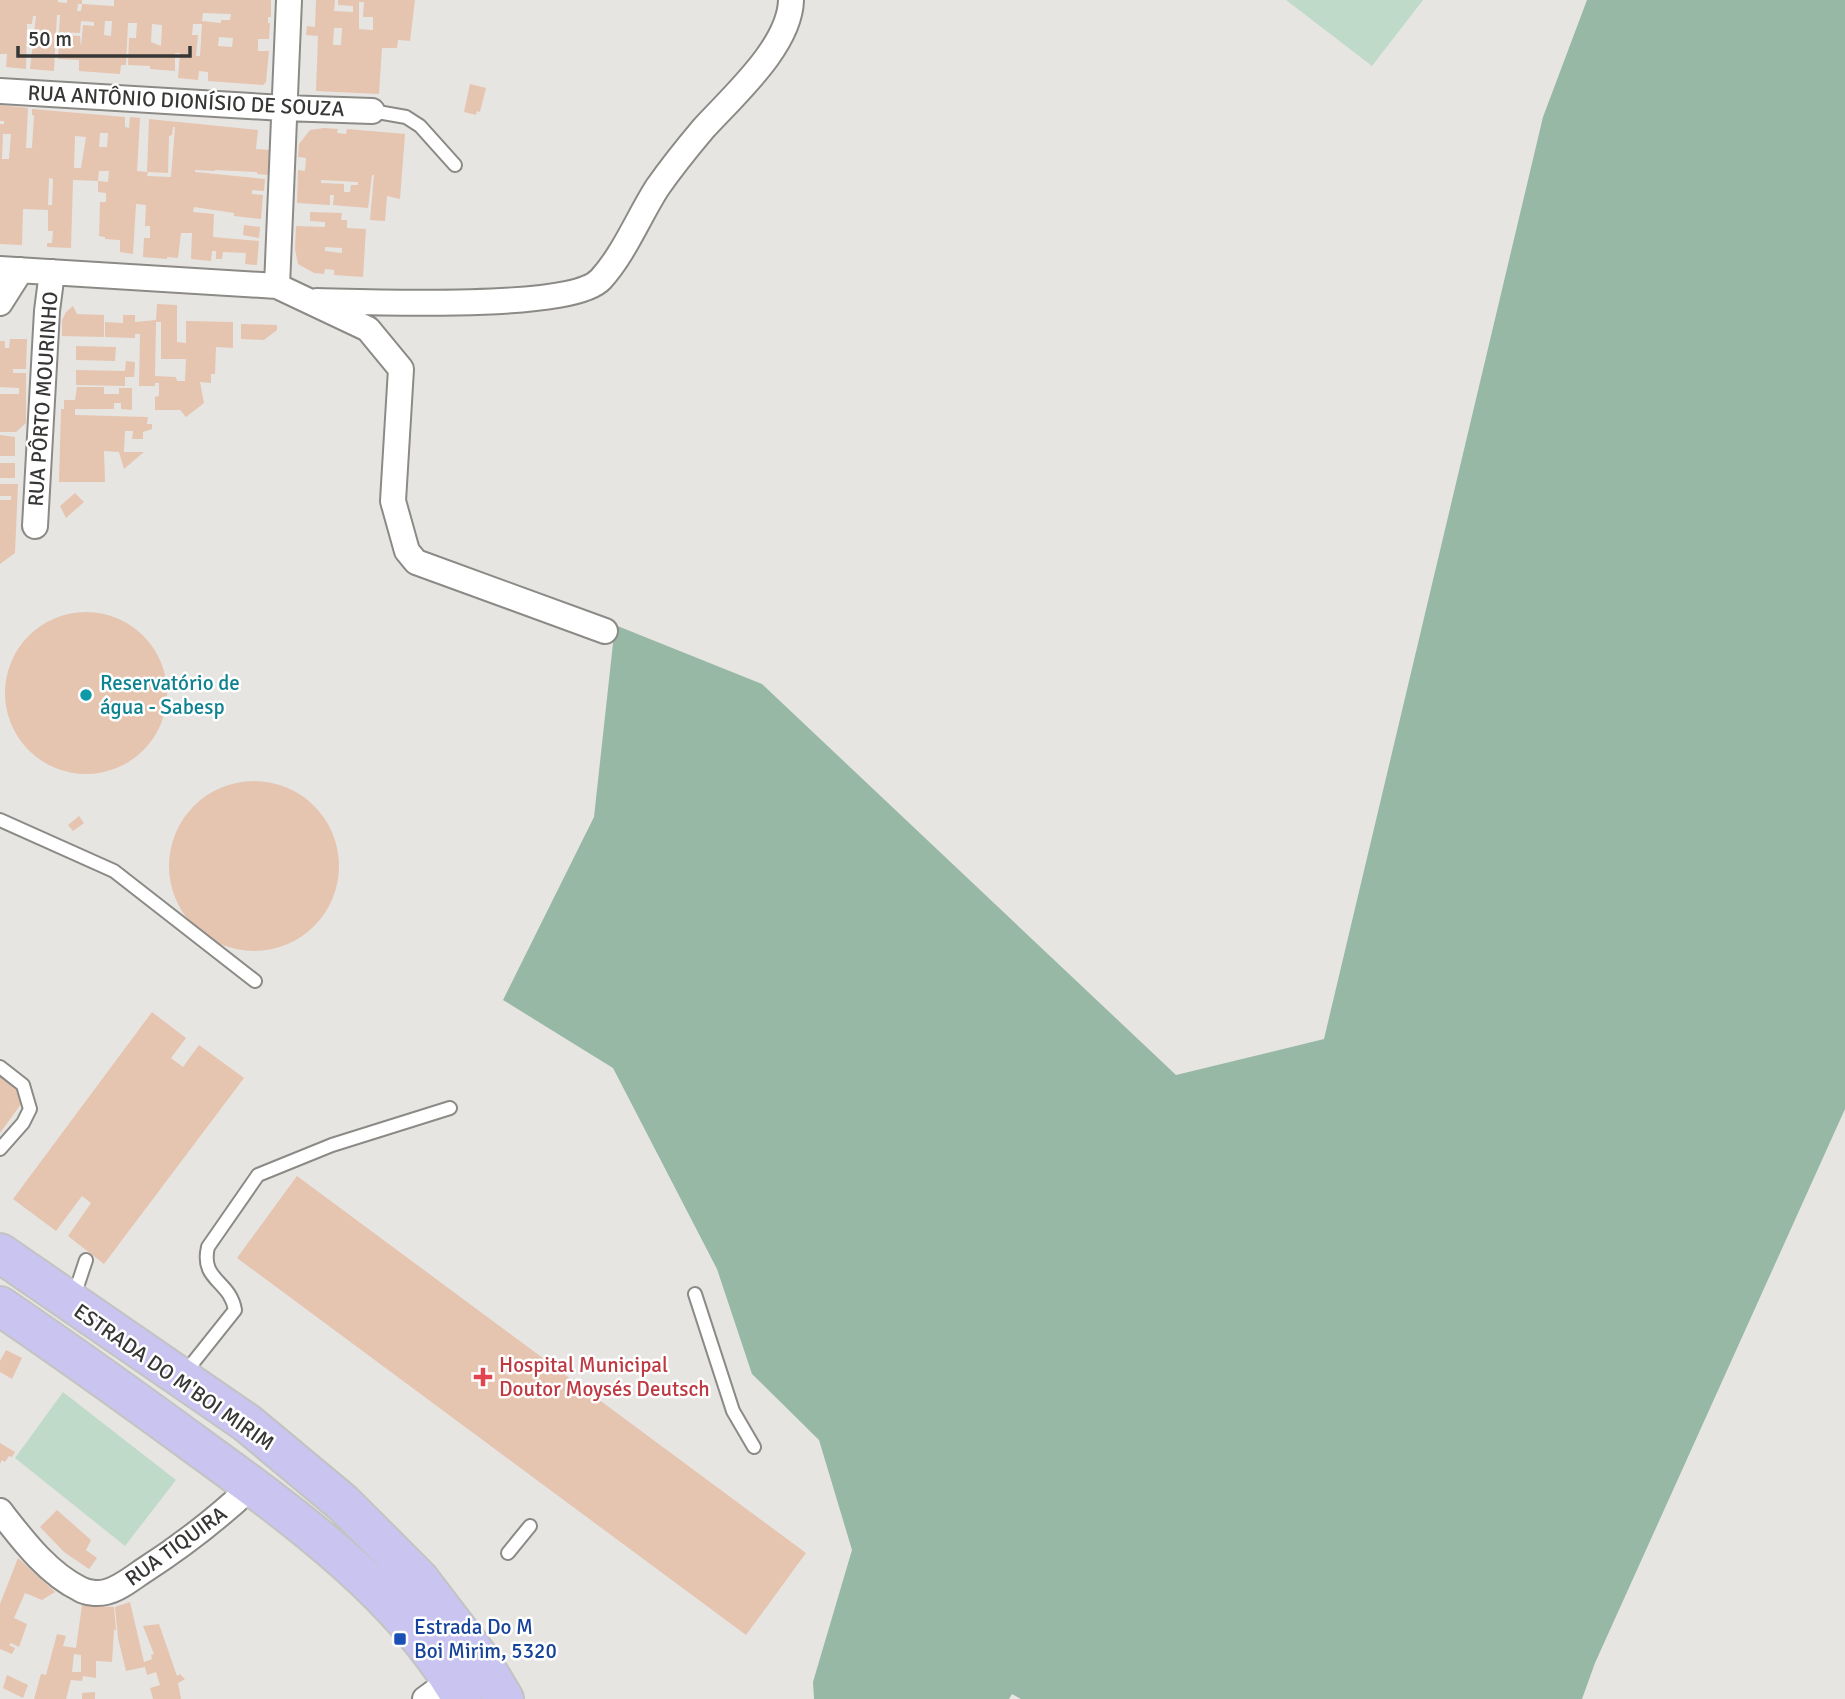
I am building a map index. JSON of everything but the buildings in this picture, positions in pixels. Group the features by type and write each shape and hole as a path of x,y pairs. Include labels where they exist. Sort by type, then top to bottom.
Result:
{"main road":[{"name":"ESTRADA DO M'BOI MIRIM","path":"7,1264 66,1300 247,1423 343,1503 419,1579 480,1659 504,1699"},
{"name":"ESTRADA DO M'BOI MIRIM","path":"0,1306 252,1486 343,1559 422,1640 446,1693"},
{"path":"203,1450 250,1472 265,1466 277,1448"}],"street":[{"path":"277,286 289,0"},
{"path":"310,301 506,302 583,289 599,281 619,255 657,188 694,140 765,60 785,26 791,11 791,0"},
{"name":"RUA ANTÔNIO DIONÍSIO DE SOUZA","path":"0,90 372,111"},
{"path":"0,303 10,269 277,286 368,329 401,369 393,501 407,551 416,562 436,571 605,631"},
{"name":"RUA PÔRTO MOURINHO","path":"35,526 47,311 52,272"},
{"name":"RUA TIQUIRA","path":"0,1511 46,1565 80,1590 105,1592 117,1588 163,1558 220,1516 252,1486"}],"lane":[{"path":"372,111 406,117 420,126 456,164"},
{"path":"0,820 114,871 255,981"},
{"path":"0,1067 23,1085 30,1109 23,1123 0,1149"},
{"path":"182,1377 235,1310 234,1300 207,1269 205,1259 208,1247 258,1175 332,1145 450,1108"},
{"path":"66,1300 78,1284 86,1260"},
{"path":"695,1294 733,1410 754,1447"},
{"path":"508,1553 530,1526"}],"green space":[{"path":"1286,0 1423,0 1372,66"},
{"path":"1587,0 1845,0 1845,1109 1595,1663 1582,1699 1021,1699 1012,1694 1009,1699 814,1699 813,1682 852,1550 819,1440 752,1374 717,1269 613,1068 503,1000 594,817 615,625 762,684 1176,1075 1324,1039 1543,117"},
{"path":"63,1392 176,1480 125,1546 15,1458"}],"place":[{"name":"Reservatório de água - Sabesp","path":"86,695"},
{"name":"Hospital Municipal Doutor Moysés Deutsch","path":"483,1377"},
{"name":"Estrada Do M Boi Mirim, 5320","path":"400,1639"}]}
